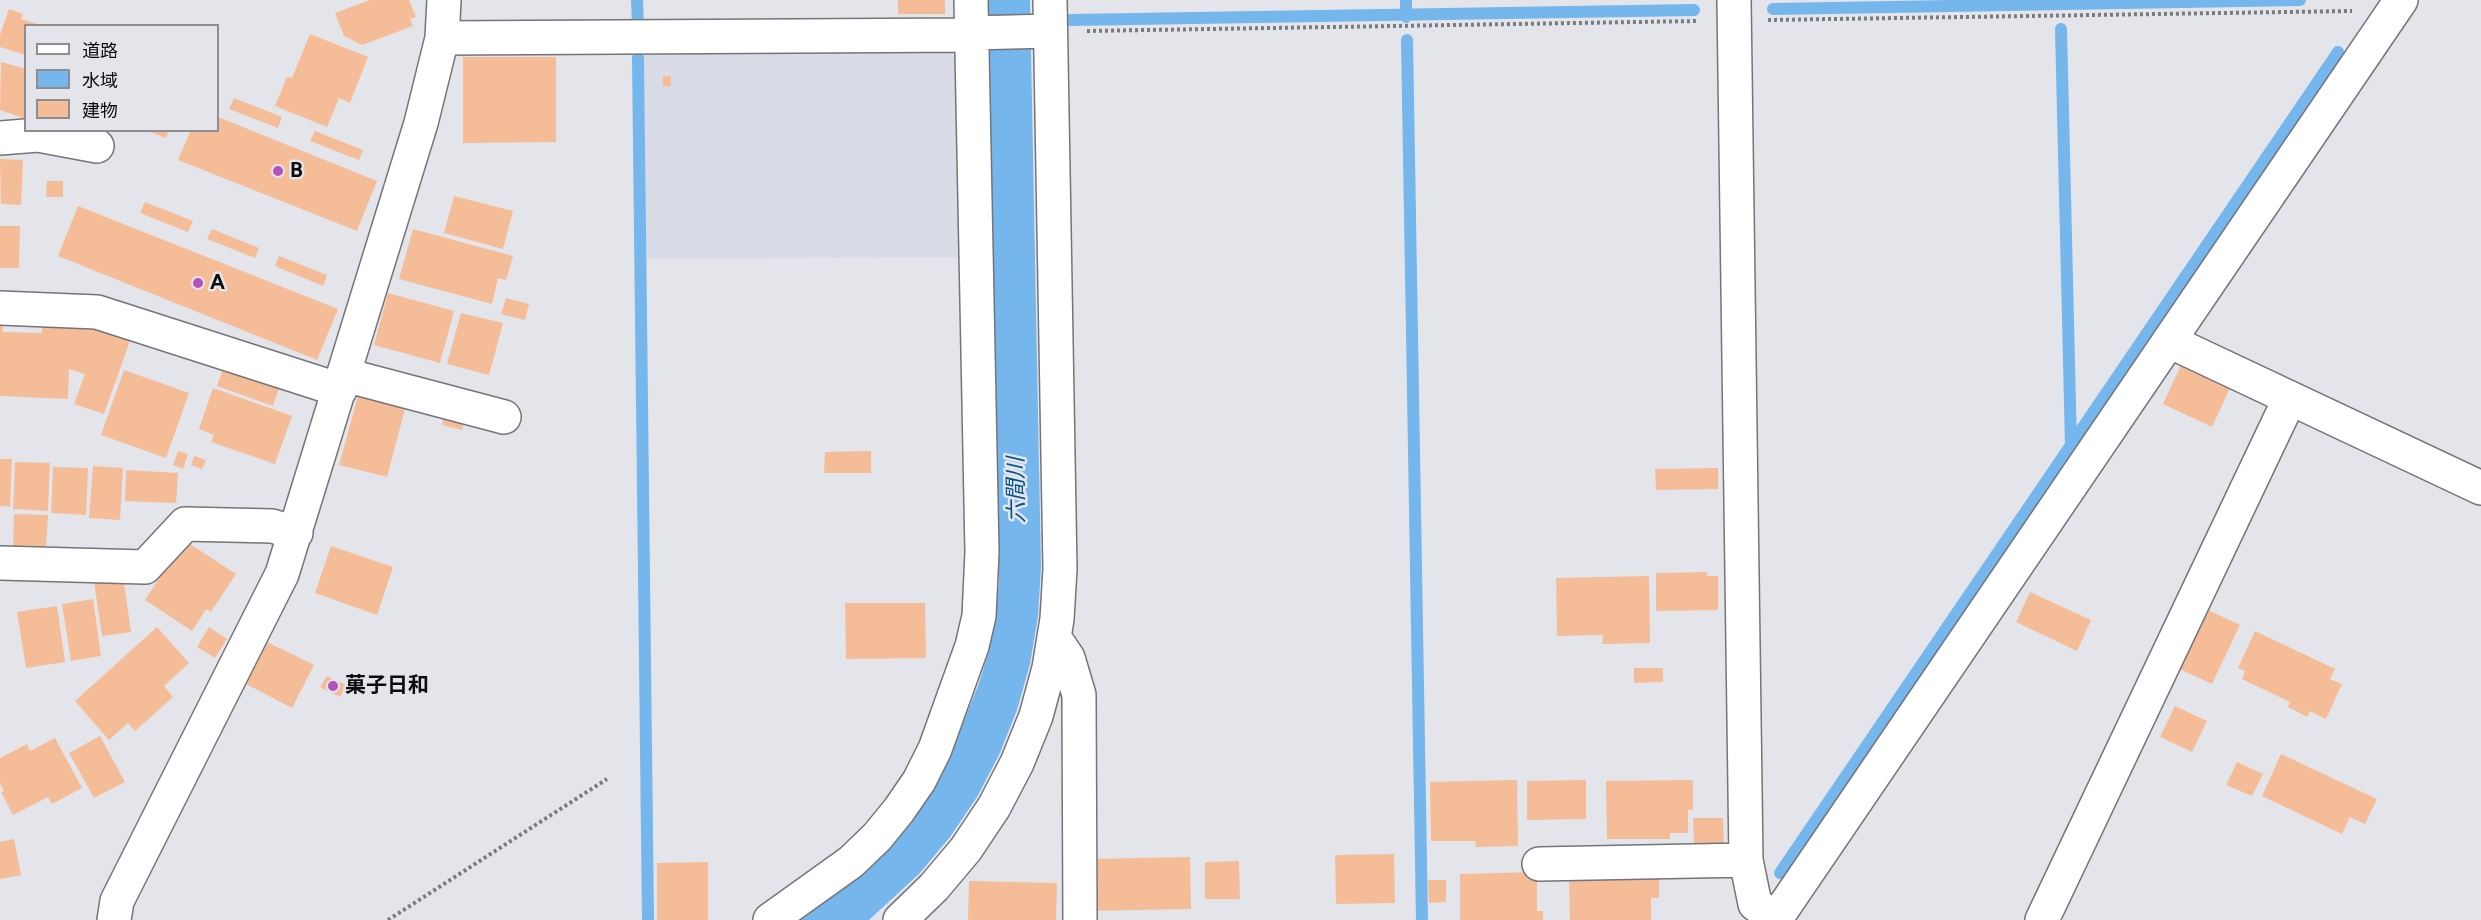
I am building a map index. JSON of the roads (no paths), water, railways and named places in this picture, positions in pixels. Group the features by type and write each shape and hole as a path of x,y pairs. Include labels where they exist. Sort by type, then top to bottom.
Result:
{"street":[{"path":"429,0 442,38"},
{"path":"114,920 117,901 272,596 296,533 421,123 442,38 444,0"},
{"path":"770,920 851,862 877,837 919,781 935,749 972,646 979,616 981,552 976,34 971,0"},
{"path":"1734,10 1746,860 1755,904 1776,919 2401,0"},
{"path":"442,38 976,34 1045,21 1060,569 1054,637 1049,668 1036,716 1017,763 998,798 966,849 934,887 900,920"},
{"path":"0,138 38,135 97,146"},
{"path":"0,308 97,312 342,382 504,417"},
{"path":"2169,341 2481,488"},
{"path":"2042,920 2290,398"},
{"path":"0,563 145,567 185,524 272,526 296,533"},
{"path":"1054,637 1068,658 1079,695 1080,920"},
{"path":"1539,864 1746,860"}],"water":[{"name":"六間川","path":"988,0 1030,0 1041,568 1038,616 1030,664 1017,710 999,755 977,797 950,837 919,874 869,920 799,920 862,874 913,820 934,789 950,756 989,651 999,584"}],"waterway":[{"path":"637,0 638,26"},
{"path":"1406,0 1406,17"},
{"path":"1773,9 2300,0"},
{"path":"1070,20 1694,10"},
{"path":"2061,29 2071,445"},
{"path":"1407,40 1422,920"},
{"path":"1780,873 2338,52"},
{"path":"638,58 648,920"}],"place":[{"name":"B","path":"278,171"},
{"name":"A","path":"198,283"},
{"name":"菓子日和","path":"333,686"}]}
